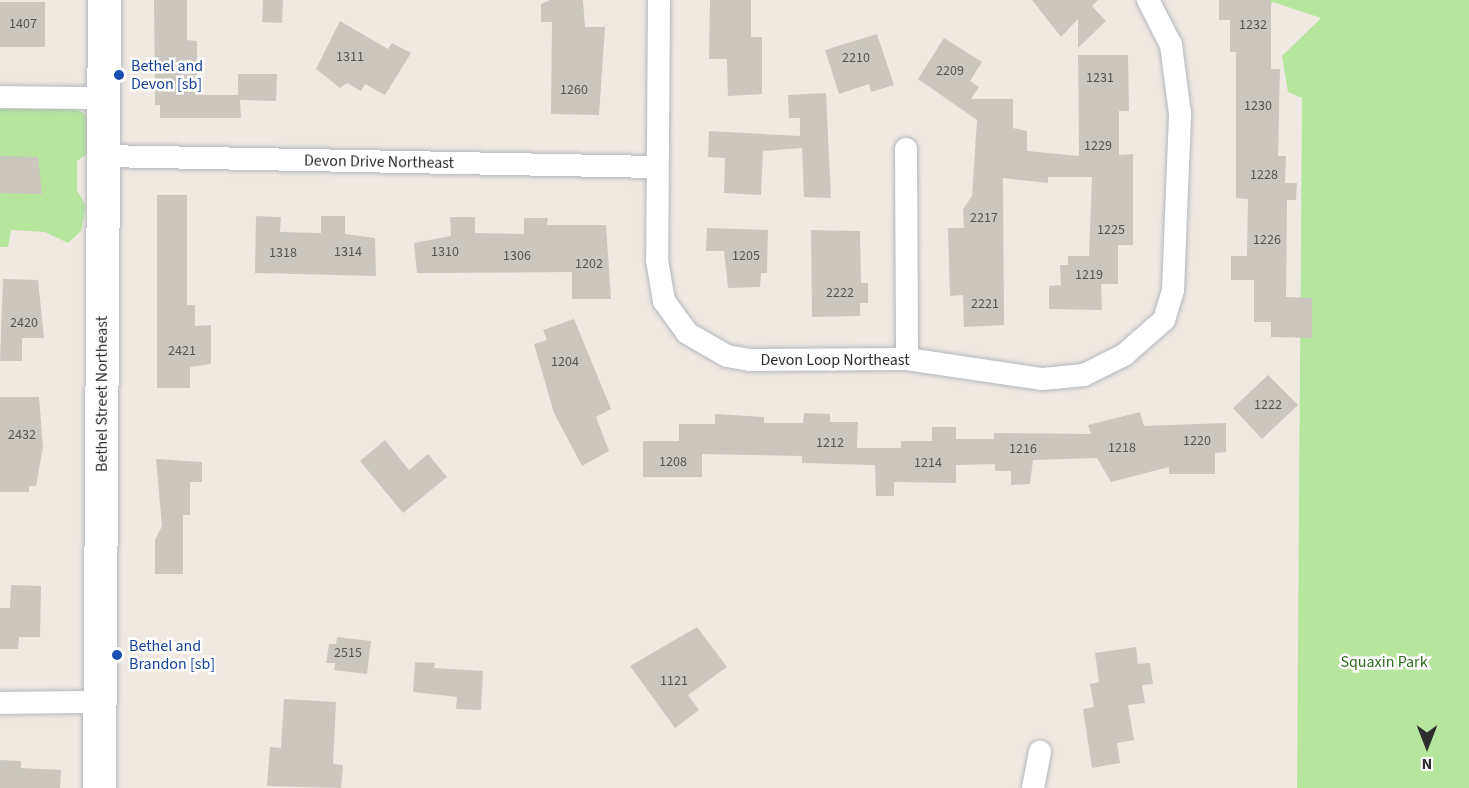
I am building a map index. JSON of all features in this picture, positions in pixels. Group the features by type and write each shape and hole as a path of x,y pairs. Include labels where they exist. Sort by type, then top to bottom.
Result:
{"street":[{"name":"Bethel Street Northeast","path":"99,788 102,702 104,0"},
{"name":"Devon Loop Northeast","path":"659,0 656,167 659,283 674,319 704,346 750,360 907,359 1043,379 1084,375 1124,355 1164,320 1177,267 1180,114 1171,45 1148,0"},
{"path":"0,97 104,98"},
{"path":"906,148 907,359"},
{"name":"Devon Drive Northeast","path":"103,156 656,167"},
{"path":"0,703 102,702"},
{"path":"1033,788 1040,752"}],"green space":[{"name":"Squaxin Park","path":"1237,0 1469,0 1469,788 1297,788 1302,98 1288,92 1282,56 1321,18 1273,2 1268,10"},
{"path":"62,103 86,114 93,135 94,149 77,161 77,190 86,206 81,231 68,243 45,232 11,230 8,247 0,247 0,104"}],"building":[{"path":"154,0 187,0 187,40 197,41 197,81 203,81 203,95 238,95 238,74 277,74 276,101 240,100 241,118 160,118 160,105 155,105"},
{"path":"263,0 283,0 282,23 262,22"},
{"path":"550,0 583,0 585,27 605,27 599,115 551,114 552,22 541,22 541,4"},
{"path":"710,0 751,0 751,37 762,37 762,94 728,96 727,59 709,59"},
{"path":"1032,0 1098,0 1092,6 1106,21 1078,48 1078,19 1061,37"},
{"path":"1219,0 1271,0 1271,69 1280,69 1278,156 1286,156 1285,183 1297,183 1296,200 1287,200 1286,297 1312,298 1312,338 1271,337 1271,322 1254,322 1254,280 1231,280 1231,256 1247,256 1248,199 1236,198 1236,52 1230,52 1230,20 1219,20"},
{"path":"0,2 45,2 45,47 0,47"},
{"path":"340,21 388,49 392,43 411,53 385,95 365,84 361,91 347,83 340,88 316,69"},
{"path":"877,34 894,85 871,92 869,84 839,94 825,50"},
{"path":"944,38 982,62 970,81 979,87 971,99 1013,99 1013,128 1027,131 1027,151 1079,156 1078,55 1128,55 1129,111 1119,111 1119,155 1133,154 1133,245 1118,245 1118,284 1101,284 1102,310 1049,309 1049,286 1061,285 1060,265 1068,265 1068,256 1089,256 1092,177 1048,177 1048,183 1003,178 1004,325 964,327 963,295 950,296 948,228 964,228 963,209 972,196 977,120 918,79"},
{"path":"826,93 831,198 804,197 802,148 763,151 761,195 724,193 725,158 708,157 709,131 800,136 800,118 789,118 788,95"},
{"path":"0,156 38,157 42,194 0,193"},
{"path":"157,195 187,195 187,305 195,305 195,326 211,325 211,364 190,367 190,388 157,388"},
{"path":"256,216 281,217 280,232 321,233 321,216 345,216 345,234 375,238 376,276 255,273"},
{"path":"450,217 475,217 475,233 524,234 524,218 548,218 547,225 606,225 611,299 572,299 572,272 417,273 414,243 451,236"},
{"path":"707,228 768,230 767,273 761,273 760,287 728,288 724,251 706,251"},
{"path":"811,230 860,231 861,283 868,283 868,303 860,303 860,316 812,317"},
{"path":"3,279 38,280 44,338 22,338 22,361 0,361"},
{"path":"574,319 611,409 596,417 609,451 582,466 554,413 534,344 547,340 543,330"},
{"path":"1268,375 1298,405 1262,439 1233,408"},
{"path":"0,397 39,397 43,447 36,486 29,486 29,492 0,492"},
{"path":"1140,412 1144,426 1226,423 1226,452 1215,453 1215,474 1169,474 1169,467 1111,482 1097,458 1033,460 1030,484 1011,485 1011,471 995,471 995,464 956,465 956,483 894,482 894,496 876,496 875,465 802,463 802,456 702,454 702,477 643,477 643,441 679,441 679,424 715,424 715,414 764,417 764,423 803,423 804,413 830,414 830,422 858,422 857,448 901,448 901,441 932,441 932,427 956,427 956,439 994,439 994,433 1091,434 1088,425"},
{"path":"385,440 409,470 428,454 447,477 403,513 360,461"},
{"path":"156,459 202,462 202,482 190,482 190,515 183,515 183,574 155,574 155,540 162,526"},
{"path":"11,585 41,586 40,637 19,637 18,649 0,649 0,608 10,608"},
{"path":"697,627 727,667 688,695 699,710 675,728 630,666"},
{"path":"337,637 371,641 367,674 334,670 335,663 326,663 329,644 336,644"},
{"path":"1136,647 1138,664 1150,663 1153,684 1142,685 1145,703 1128,705 1134,740 1117,743 1120,763 1092,768 1083,709 1094,707 1090,684 1099,682 1095,653"},
{"path":"415,662 435,663 434,668 483,671 481,710 456,709 457,697 413,692"},
{"path":"284,699 336,702 333,764 343,765 341,788 267,786 270,747 281,748"},
{"path":"0,760 21,761 21,768 61,770 60,788 0,788"}],"place":[{"name":"Bethel and Devon [sb]","path":"119,75"},
{"name":"Bethel and Brandon [sb]","path":"117,655"}]}
